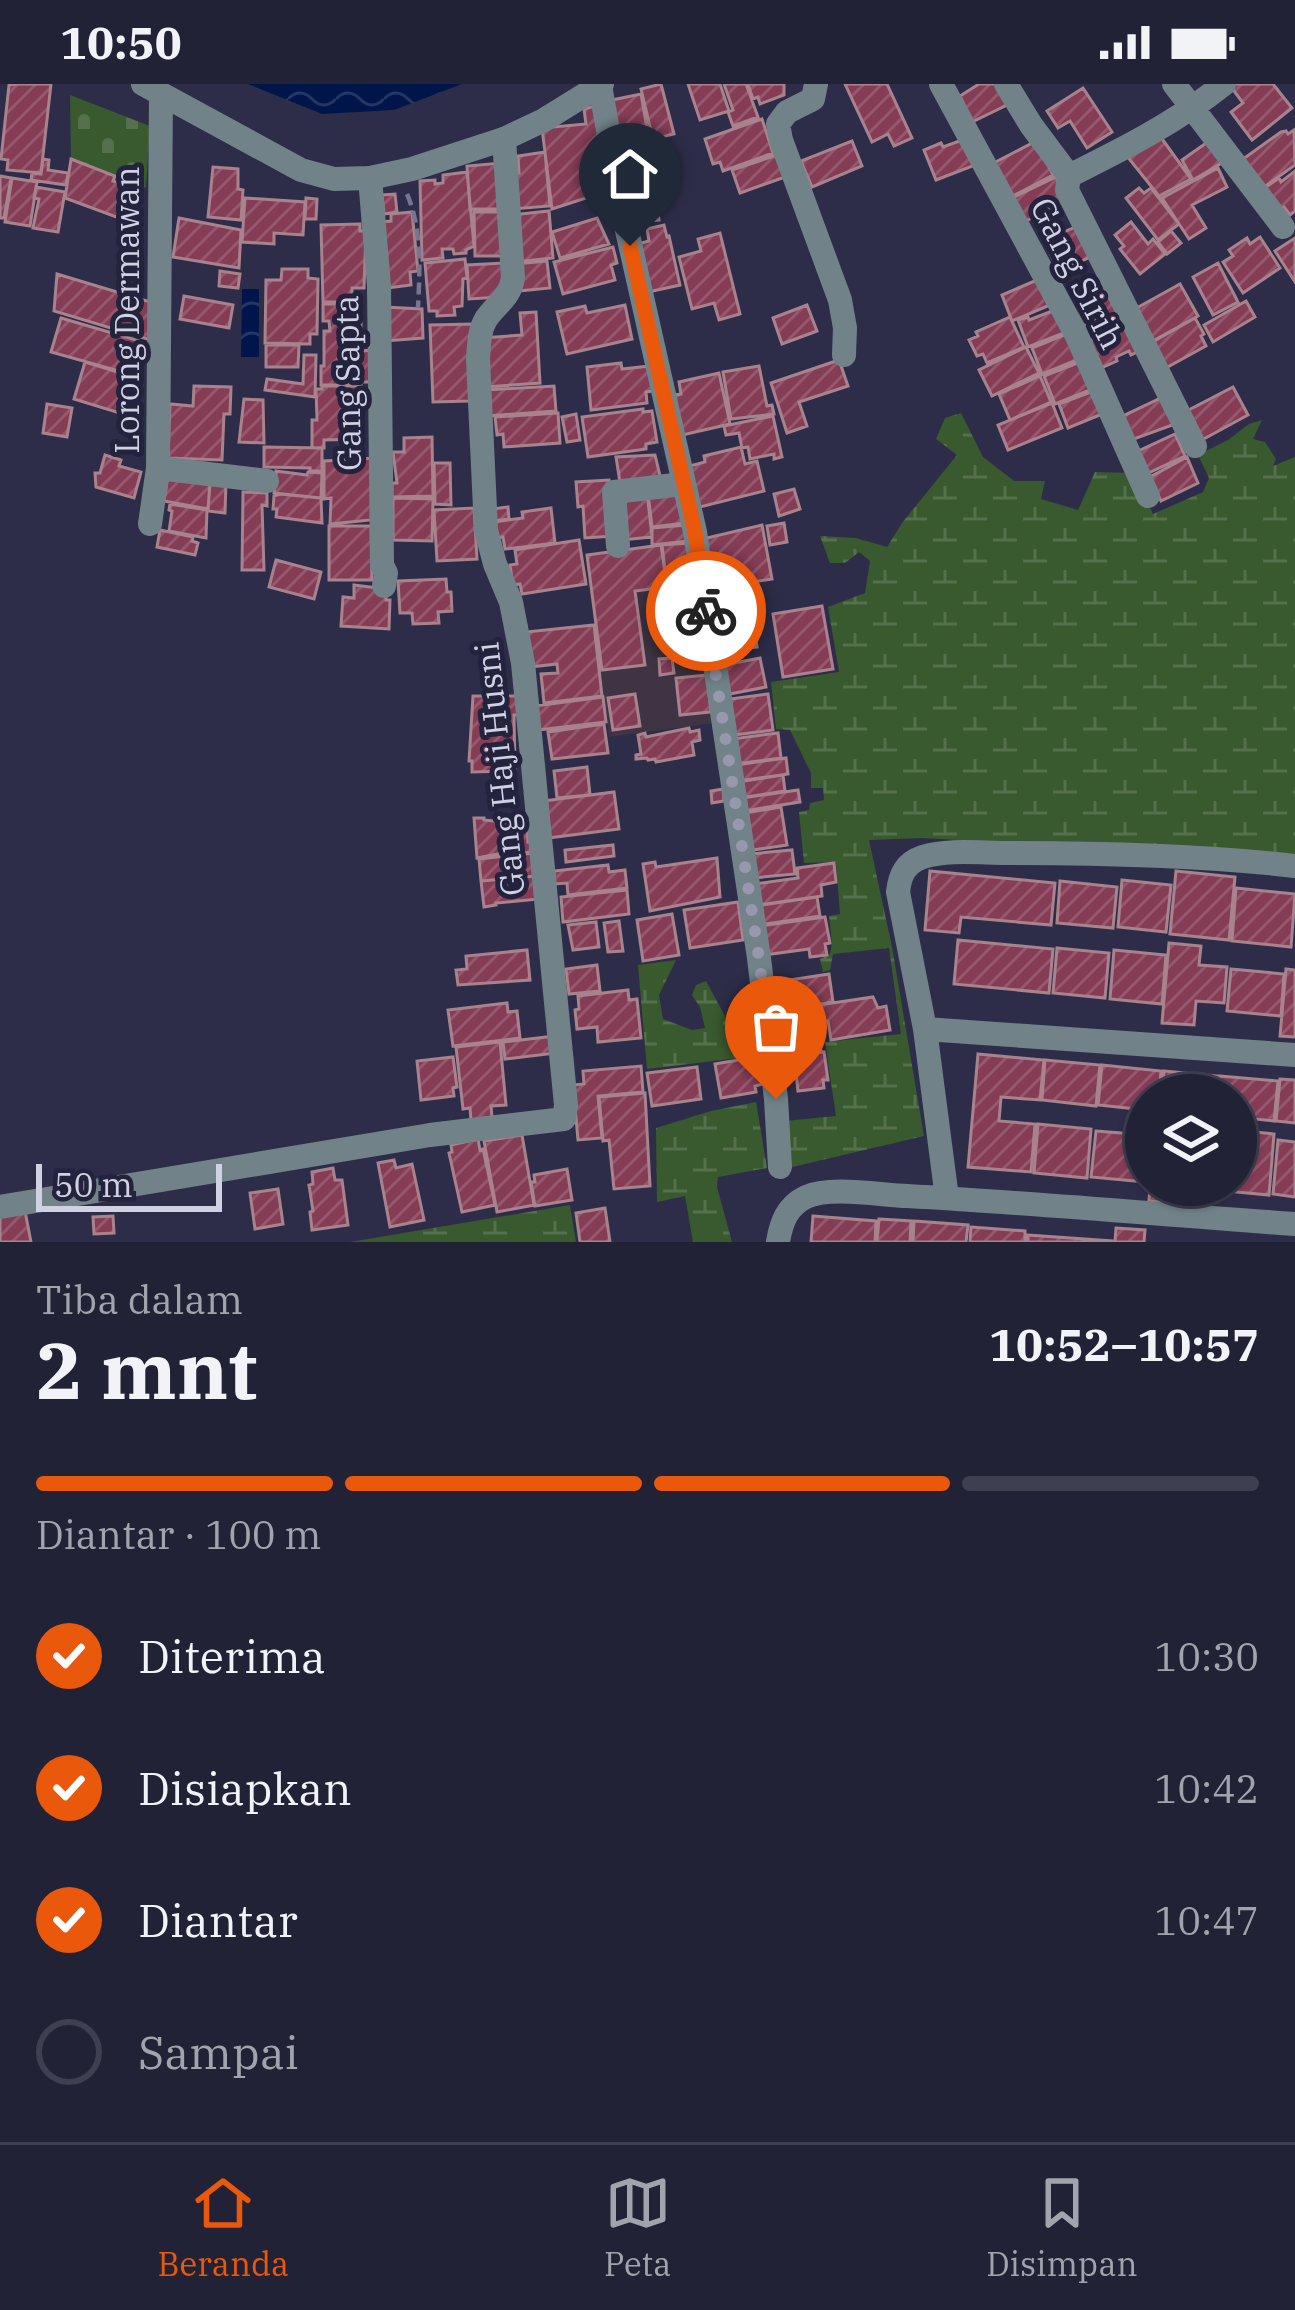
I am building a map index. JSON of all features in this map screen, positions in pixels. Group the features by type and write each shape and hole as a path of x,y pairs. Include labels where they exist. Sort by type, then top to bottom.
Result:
{"street":[{"path":"816,84 813,99 788,112 778,124 840,300 844,355"},
{"path":"944,91 973,84"},
{"path":"1006,84 1069,176 1067,190 1195,446"},
{"path":"1174,84 1283,227"},
{"path":"1069,176 1193,109 1224,84"},
{"path":"152,90 302,170 334,179 399,172 504,140 601,85 621,204 695,532 759,958 780,1167"},
{"name":"Lorong Dermawan","path":"150,524 158,468 152,90"},
{"name":"Gang Sirih","path":"944,91 1076,334 1148,496"},
{"name":"Gang Haji Husni","path":"0,1207 430,1136 564,1119 523,663 511,602 486,530 478,359 487,319 512,289 504,140"},
{"name":"Gang Sapta","path":"370,178 379,286 384,586"},
{"path":"158,468 267,481"},
{"path":"618,546 614,493 682,484"},
{"path":"947,1198 925,1029 898,892 899,878 907,866 922,857 945,854 1068,853 1295,866"},
{"path":"925,1029 1295,1054"},
{"path":"778,1242 781,1225 793,1206 810,1195 836,1193 1295,1224"}],"path":[{"path":"399,172 416,214 418,307"}],"shaded area":[{"path":"691,542 714,723 609,737 585,555"}],"green space":[{"path":"70,95 150,126 146,188 71,158"},
{"path":"961,413 983,457 1014,481 1045,481 1041,499 1078,510 1095,472 1133,473 1153,514 1203,492 1209,478 1198,455 1262,420 1253,439 1265,442 1276,459 1273,466 1295,457 1295,860 923,838 869,840 924,1136 788,1168 785,1121 836,1116 825,1042 901,1034 889,948 833,954 830,970 823,972 820,959 830,954 832,944 829,916 840,914 836,862 804,863 799,812 824,800 823,788 811,788 811,773 790,730 776,729 771,682 839,672 828,607 865,593 870,561 859,552 845,563 830,563 820,536 856,538 887,547 957,455 936,439 945,418"},
{"path":"676,960 659,995 663,1019 692,1030 705,1028 692,995 696,985 706,981 726,1018 739,1018 749,1032 760,1032 763,1055 647,1069 638,965"},
{"path":"756,1102 767,1168 718,1177 732,1242 693,1242 685,1196 657,1202 656,1128"},
{"path":"570,1205 576,1242 350,1242"}],"water":[{"path":"248,84 462,84 394,110 322,114"},
{"path":"242,289 259,289 259,357 241,357"}],"building":[{"path":"51,84 41,173 7,170 8,160 1,159 9,85"},
{"path":"661,84 674,134 653,139 641,89"},
{"path":"688,84 720,84 729,111 700,120"},
{"path":"724,84 746,84 758,117 733,126"},
{"path":"748,84 784,84 784,95 760,104"},
{"path":"845,84 887,84 912,138 894,146 888,134 872,142"},
{"path":"979,84 1000,84 1009,104 972,122 960,96"},
{"path":"1273,84 1292,108 1252,140 1231,112 1243,103 1231,87"},
{"path":"1083,88 1112,132 1087,148 1070,121 1058,128 1047,111"},
{"path":"641,94 652,157 620,163 612,100"},
{"path":"598,105 611,190 552,209 542,128 586,124 584,109"},
{"path":"762,119 773,153 723,171 720,162 713,164 705,139"},
{"path":"1294,130 1295,165 1263,188 1243,159 1281,132"},
{"path":"1160,136 1191,179 1159,196 1126,155"},
{"path":"968,138 978,164 936,180 924,150"},
{"path":"852,141 862,166 812,187 801,161"},
{"path":"1036,141 1053,175 1009,198 992,164"},
{"path":"1209,141 1225,161 1193,180 1182,160"},
{"path":"545,152 550,206 513,209 511,173 519,173 518,156"},
{"path":"777,155 785,177 740,193 732,170"},
{"path":"652,158 658,194 624,199 619,164"},
{"path":"43,159 49,160 48,170 68,173 66,185 31,180 32,173 41,174"},
{"path":"71,159 139,189 135,224 65,198"},
{"path":"501,163 506,209 470,209 467,166"},
{"path":"213,167 238,169 238,189 243,190 241,220 208,217"},
{"path":"1218,168 1227,187 1192,205 1206,228 1189,239 1162,198"},
{"path":"1295,171 1295,211 1290,215 1284,207 1279,210 1263,189"},
{"path":"467,172 474,246 466,253 442,249 443,258 422,260 420,181 443,183 443,175"},
{"path":"0,176 11,178 4,218 0,218"},
{"path":"1056,177 1067,200 1022,223 1010,199"},
{"path":"12,178 37,182 30,226 5,222"},
{"path":"36,187 65,192 58,232 33,228 39,199 34,198"},
{"path":"1139,188 1144,193 1151,188 1179,224 1158,240 1126,198"},
{"path":"395,194 397,212 384,214 382,195"},
{"path":"245,198 305,202 303,235 274,233 274,244 242,242"},
{"path":"306,198 317,199 316,219 305,219"},
{"path":"657,205 659,220 642,222 640,207"},
{"path":"549,211 553,258 515,262 520,214"},
{"path":"412,212 418,271 410,272 411,285 387,288 379,222 391,221 391,214"},
{"path":"474,212 506,212 506,256 475,256"},
{"path":"179,218 241,230 239,268 173,257"},
{"path":"597,218 609,244 560,258 552,232"},
{"path":"1131,222 1148,244 1153,239 1165,254 1140,274 1115,235"},
{"path":"360,224 360,231 366,231 364,288 352,288 352,302 323,302 321,225"},
{"path":"664,225 680,285 644,293 634,245 649,241 647,229"},
{"path":"1080,225 1094,255 1059,272 1047,246"},
{"path":"1171,231 1181,243 1167,254 1158,242"},
{"path":"720,233 740,314 719,320 714,303 692,309 679,257 701,251 698,239"},
{"path":"1260,237 1280,268 1243,293 1223,262 1233,256 1229,250 1247,238 1250,244"},
{"path":"1295,238 1295,282 1275,251"},
{"path":"613,247 615,280 563,294 554,262"},
{"path":"465,259 462,306 454,307 455,315 437,316 437,311 429,311 425,263"},
{"path":"547,261 550,288 518,291 515,264"},
{"path":"504,263 500,297 469,299 467,265"},
{"path":"1218,263 1238,302 1213,315 1193,277"},
{"path":"282,269 308,269 308,278 318,279 317,334 310,334 310,344 265,343 266,280 281,280"},
{"path":"220,271 240,274 238,288 219,286"},
{"path":"57,274 154,303 154,341 54,311"},
{"path":"1037,280 1050,305 1012,321 1002,295"},
{"path":"1180,284 1198,316 1151,342 1133,310"},
{"path":"1111,291 1121,316 1087,329 1077,305"},
{"path":"184,296 233,305 229,328 180,319"},
{"path":"1246,301 1255,317 1213,342 1204,325"},
{"path":"323,304 347,304 347,316 361,315 361,351 373,350 373,382 321,385 324,331 330,331 329,321 323,321"},
{"path":"625,305 632,339 567,354 557,312 585,306 587,313"},
{"path":"807,305 817,331 782,344 773,318"},
{"path":"384,307 422,309 423,338 385,341"},
{"path":"1060,308 1069,331 1028,347 1018,320"},
{"path":"536,312 540,383 485,387 482,338 522,335 520,313"},
{"path":"1010,317 1024,347 987,363 969,340"},
{"path":"61,318 143,342 133,375 51,352"},
{"path":"1195,318 1206,346 1164,369 1149,344"},
{"path":"1128,323 1141,350 1131,355 1129,351 1101,368 1089,341"},
{"path":"473,324 470,401 433,402 430,325"},
{"path":"1071,332 1082,358 1042,374 1032,348"},
{"path":"266,345 299,345 298,367 266,367"},
{"path":"1026,347 1039,373 992,396 979,370"},
{"path":"304,355 316,355 315,397 265,390 267,379 303,384"},
{"path":"839,360 848,386 799,402 807,426 787,433 771,383"},
{"path":"85,362 121,373 119,379 140,388 135,414 74,399"},
{"path":"1080,362 1090,390 1055,404 1044,376"},
{"path":"621,363 622,369 650,366 653,391 646,392 647,403 591,410 587,367"},
{"path":"759,366 767,406 772,405 774,414 731,419 723,372"},
{"path":"719,373 730,424 678,436 669,396 681,394 679,382"},
{"path":"1040,376 1051,402 1010,420 999,394"},
{"path":"194,386 231,387 230,414 224,414 222,460 168,458 170,404 193,406"},
{"path":"361,386 363,439 324,440 324,448 312,448 316,389"},
{"path":"554,386 556,411 486,416 485,390"},
{"path":"1233,387 1248,415 1200,441 1185,412"},
{"path":"1096,390 1102,414 1068,428 1059,404"},
{"path":"1165,396 1178,423 1134,439 1121,417"},
{"path":"244,399 263,400 264,443 239,442"},
{"path":"1052,403 1062,428 1008,450 998,425"},
{"path":"47,404 72,408 67,437 43,433"},
{"path":"652,411 657,442 646,444 646,449 588,457 582,417"},
{"path":"558,413 560,443 504,447 503,434 497,435 495,417"},
{"path":"576,414 580,440 567,442 562,417"},
{"path":"773,416 782,457 750,459 739,433 726,435 724,426"},
{"path":"1175,434 1185,456 1144,475 1134,453"},
{"path":"432,437 433,496 392,497 392,483 397,483 393,452 404,452 404,438"},
{"path":"264,447 322,448 322,471 264,467"},
{"path":"741,447 745,464 757,461 764,491 696,508 686,467 705,462 704,456"},
{"path":"105,455 121,460 119,466 141,472 134,498 96,487 95,473 100,473"},
{"path":"655,455 661,480 621,489 616,457"},
{"path":"1187,457 1198,483 1161,501 1150,477"},
{"path":"376,458 371,520 330,524 331,498 324,499 324,461"},
{"path":"434,463 450,463 451,505 435,504"},
{"path":"276,471 322,473 321,498 274,493"},
{"path":"168,476 210,485 208,509 164,501"},
{"path":"210,480 226,482 225,513 208,511"},
{"path":"609,480 613,536 585,538 576,482"},
{"path":"679,488 685,523 652,527 648,493"},
{"path":"794,489 800,509 779,516 774,494"},
{"path":"243,492 267,493 267,506 262,505 264,570 242,570"},
{"path":"647,492 652,537 621,540 617,495"},
{"path":"274,496 321,498 322,523 276,517"},
{"path":"393,498 433,499 432,541 393,540"},
{"path":"170,504 207,510 206,538 169,531"},
{"path":"508,507 509,519 493,521 492,509"},
{"path":"474,508 477,559 437,561 434,510"},
{"path":"551,508 555,543 505,549 503,537 496,538 494,522"},
{"path":"784,523 787,542 770,545 767,526"},
{"path":"687,525 688,541 652,545 652,528"},
{"path":"762,525 772,579 752,582 753,588 718,591 698,540"},
{"path":"329,526 371,526 372,580 329,580"},
{"path":"160,530 193,537 198,543 195,555 157,547"},
{"path":"579,540 586,584 522,594 520,584 513,585 510,565 517,564 515,550"},
{"path":"690,543 694,575 686,576 687,585 667,587 662,545"},
{"path":"661,545 667,587 635,591 645,665 602,670 587,555"},
{"path":"276,560 321,572 314,599 269,587"},
{"path":"446,579 452,611 438,612 439,623 413,624 412,613 400,613 398,581"},
{"path":"354,585 386,589 389,629 341,626 343,597 354,598"},
{"path":"751,606 757,647 721,652 715,611"},
{"path":"822,606 833,669 783,677 773,614"},
{"path":"594,625 602,696 544,703 541,674 558,673 557,664 530,667 526,632"},
{"path":"672,658 674,673 660,675 659,659"},
{"path":"760,658 766,687 730,694 724,665"},
{"path":"707,675 711,712 680,715 676,678"},
{"path":"635,694 640,726 613,730 608,698"},
{"path":"768,694 773,730 734,735 730,699"},
{"path":"473,696 517,696 515,771 472,772"},
{"path":"603,697 606,722 538,730 535,706"},
{"path":"604,724 608,753 552,759 548,732"},
{"path":"689,728 690,732 699,730 700,740 692,742 694,755 656,762 636,759 641,754 638,735"},
{"path":"778,733 781,758 735,764 732,739"},
{"path":"786,758 788,774 738,781 736,765"},
{"path":"587,767 590,795 557,798 554,771"},
{"path":"783,775 785,791 740,798 738,782"},
{"path":"723,789 724,801 712,803 711,791"},
{"path":"798,790 800,802 744,811 742,798"},
{"path":"614,792 619,829 548,838 543,801"},
{"path":"781,807 787,845 746,851 745,813"},
{"path":"474,818 519,820 520,827 527,826 535,853 477,858"},
{"path":"613,845 614,856 566,862 565,850"},
{"path":"792,850 795,874 752,878 750,854"},
{"path":"533,853 536,876 481,881 479,859"},
{"path":"717,858 720,897 650,911 643,864 655,862 656,867"},
{"path":"834,863 836,882 821,885 822,896 758,905 755,884 798,878 797,868"},
{"path":"608,865 609,872 625,870 627,888 568,895 567,883 555,884 554,871"},
{"path":"930,871 1055,883 1051,925 961,917 959,933 925,930"},
{"path":"1176,871 1235,877 1229,940 1170,934"},
{"path":"536,876 539,899 484,907 481,881"},
{"path":"1122,880 1171,885 1166,932 1118,927"},
{"path":"1060,881 1117,887 1113,928 1057,923"},
{"path":"1236,888 1295,894 1291,947 1232,941"},
{"path":"627,890 629,914 563,922 561,897"},
{"path":"817,897 820,916 758,925 755,906"},
{"path":"738,902 743,940 690,948 684,910"},
{"path":"672,914 679,955 643,961 637,920"},
{"path":"825,917 830,943 825,944 827,955 810,957 809,949 764,955 760,926"},
{"path":"619,921 623,951 608,952 604,923"},
{"path":"596,922 599,947 573,950 568,925"},
{"path":"958,940 1053,949 1049,993 954,984"},
{"path":"1169,943 1201,946 1199,965 1227,967 1224,1003 1196,1001 1194,1025 1162,1023"},
{"path":"1057,948 1109,953 1105,998 1053,993"},
{"path":"527,950 530,980 458,985 456,970 467,969 466,956"},
{"path":"1114,950 1166,955 1162,1004 1110,999"},
{"path":"597,965 600,991 569,994 566,969"},
{"path":"1231,969 1284,974 1281,1016 1227,1011"},
{"path":"1286,969 1295,970 1295,1037 1280,1036"},
{"path":"829,974 833,1002 815,1005 817,1022 777,1028 770,983"},
{"path":"628,990 629,1000 637,999 641,1038 598,1042 597,1027 577,1029 578,996"},
{"path":"873,997 878,1008 886,1006 890,1030 831,1040 819,1005"},
{"path":"507,1003 508,1012 517,1011 520,1038 453,1046 448,1010"},
{"path":"817,1026 821,1051 777,1058 774,1033"},
{"path":"555,1036 556,1053 505,1059 503,1042"},
{"path":"500,1042 506,1105 491,1106 492,1117 471,1120 470,1108 463,1109 456,1047"},
{"path":"824,1052 828,1080 823,1080 824,1088 798,1091 794,1056"},
{"path":"978,1054 1044,1060 1040,1100 1001,1097 999,1121 1035,1124 1031,1172 968,1167"},
{"path":"453,1057 454,1096 421,1100 417,1061"},
{"path":"750,1058 751,1065 760,1064 763,1084 755,1086 756,1092 721,1098 715,1064"},
{"path":"1045,1060 1100,1065 1096,1106 1042,1100"},
{"path":"1102,1065 1161,1071 1125,1074 1125,1108 1098,1105"},
{"path":"641,1066 643,1092 598,1096 602,1138 578,1140 573,1085 584,1084 583,1071"},
{"path":"697,1067 701,1099 652,1106 647,1073"},
{"path":"1257,1079 1278,1081 1274,1121 1257,1119"},
{"path":"1280,1079 1295,1080 1295,1123 1276,1121"},
{"path":"645,1093 650,1186 614,1189 599,1097"},
{"path":"1038,1124 1091,1129 1087,1178 1034,1173"},
{"path":"1096,1131 1125,1133 1125,1180 1091,1177"},
{"path":"1257,1132 1274,1134 1269,1195 1257,1194"},
{"path":"522,1135 534,1205 497,1212 484,1141"},
{"path":"478,1139 495,1205 462,1212 449,1153 451,1145"},
{"path":"1278,1140 1295,1142 1295,1197 1273,1194"},
{"path":"394,1160 396,1168 412,1164 424,1220 390,1227 378,1163"},
{"path":"333,1168 335,1180 342,1180 348,1225 312,1230 312,1172"},
{"path":"567,1169 572,1200 535,1206 534,1175"},
{"path":"278,1189 283,1224 255,1229 250,1193"},
{"path":"605,1208 610,1242 580,1242 576,1213"},
{"path":"25,1211 31,1242 0,1242 0,1216"},
{"path":"113,1216 114,1233 94,1234 93,1217"},
{"path":"813,1216 876,1221 875,1242 811,1242"},
{"path":"879,1219 911,1221 910,1242 877,1242"},
{"path":"914,1221 968,1225 966,1242 913,1242"},
{"path":"971,1227 1025,1231 1025,1242 970,1242"},
{"path":"1116,1228 1145,1230 1144,1242 1115,1242"},
{"path":"1028,1235 1112,1241 1112,1242 1028,1242"}],"way so far":[{"path":"706,611 776,1099"}],"route":[{"path":"630,246 695,532 706,611"}]}
